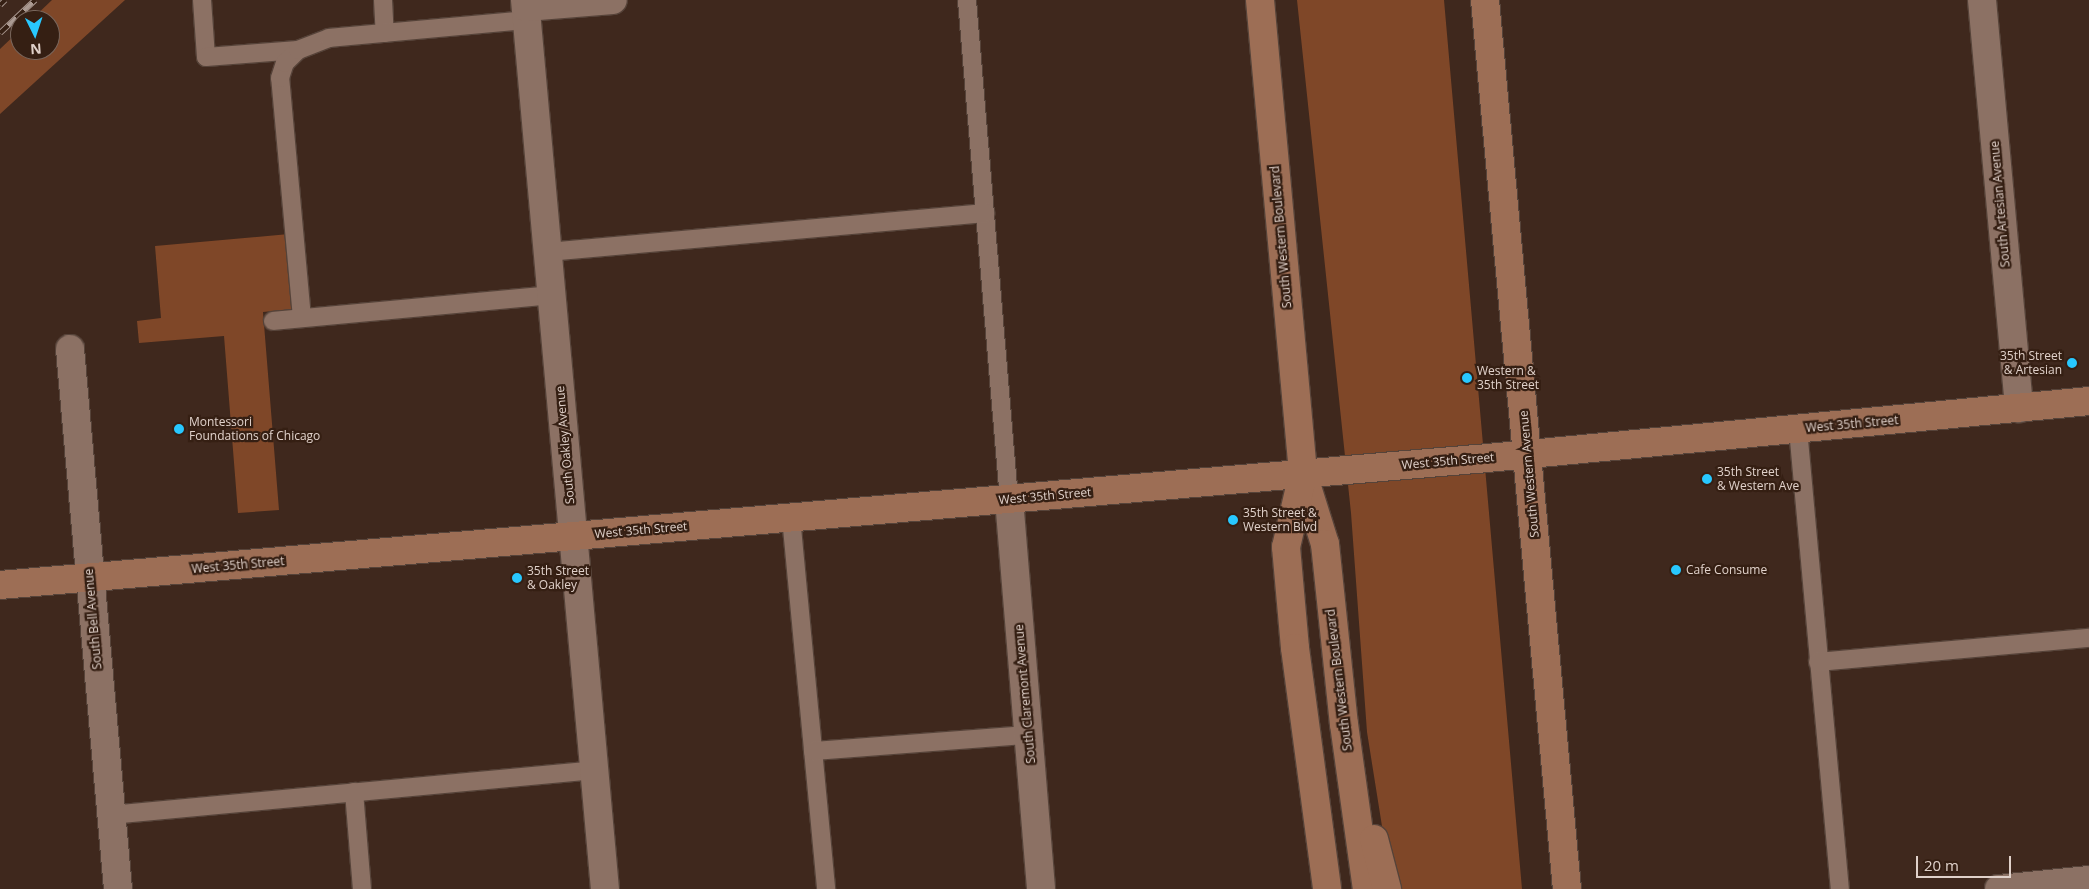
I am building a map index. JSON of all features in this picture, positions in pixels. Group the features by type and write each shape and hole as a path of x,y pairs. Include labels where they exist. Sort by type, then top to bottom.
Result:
{"main road":[{"name":"South Western Boulevard","path":"1260,0 1303,474 1325,544 1344,724 1366,889"},
{"name":"South Western Avenue","path":"1485,0 1568,889"},
{"name":"West 35th Street","path":"0,585 1303,474 2089,401"},
{"name":"South Western Boulevard","path":"1303,474 1286,547 1296,658 1327,889"},
{"path":"1344,724 1387,889"}],"street":[{"path":"526,9 613,0"},
{"name":"South Artesian Avenue","path":"1982,0 2019,408"},
{"name":"South Oakley Avenue","path":"526,9 605,889"},
{"name":"South Bell Avenue","path":"70,349 118,889"},
{"name":"South Claremont Avenue","path":"1009,498 1041,889"},
{"path":"1999,889 2089,880"}],"lane":[{"path":"202,0 206,57 298,50 329,38 385,33 526,9"},
{"path":"383,0 385,33"},
{"path":"967,0 1009,498"},
{"path":"298,50 285,63 280,78 302,318"},
{"path":"548,252 985,213"},
{"path":"273,320 552,295"},
{"path":"1798,429 1840,889"},
{"path":"791,517 826,889"},
{"path":"1818,662 2089,638"},
{"path":"813,751 1028,735"},
{"path":"111,815 594,770"},
{"path":"354,792 362,889"}],"shaded area":[{"path":"52,0 125,0 60,59 60,10 42,10"},
{"path":"1297,0 1444,0 1522,889 1392,889 1367,732 1351,513"},
{"path":"10,40 10,60 59,60 0,114 0,49"},
{"path":"289,234 294,309 263,312 279,510 238,513 224,336 139,343 137,321 161,318 155,246"}],"railway":[{"path":"0,5 5,0"},
{"path":"0,33 35,0"}],"place":[{"name":"35th Street & Artesian","path":"2072,363"},
{"name":"Western & 35th Street","path":"1467,378"},
{"name":"Montessori Foundations of Chicago","path":"179,429"},
{"name":"35th Street & Western Ave","path":"1707,479"},
{"name":"35th Street & Western Blvd","path":"1233,520"},
{"name":"Cafe Consume","path":"1676,570"},
{"name":"35th Street & Oakley","path":"517,578"}]}
